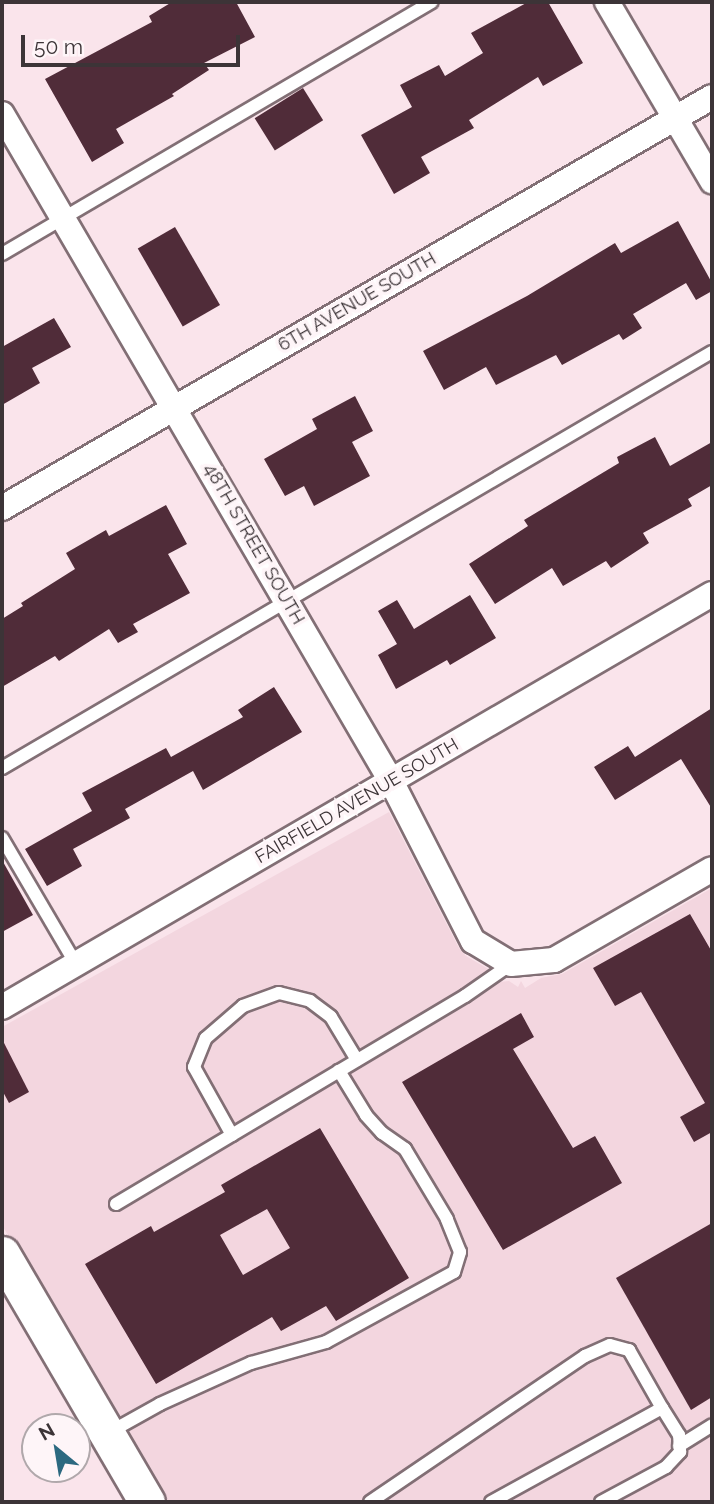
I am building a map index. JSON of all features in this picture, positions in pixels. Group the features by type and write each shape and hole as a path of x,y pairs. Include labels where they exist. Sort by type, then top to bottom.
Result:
{"main road":[{"path":"2,1254 147,1502"}],"street":[{"path":"607,2 712,181"},
{"name":"6TH AVENUE SOUTH","path":"2,508 712,97"},
{"name":"48TH STREET SOUTH","path":"2,114 391,781 473,942 511,964"},
{"name":"FAIRFIELD AVENUE SOUTH","path":"2,1007 712,594"},
{"path":"511,964 554,960 712,869"}],"lane":[{"path":"2,254 432,2"},
{"path":"2,768 712,352"},
{"path":"2,838 76,964"},
{"path":"116,1204 465,996 511,964"},
{"path":"232,1135 194,1067 206,1038 243,1006 279,993 310,1001 331,1017 357,1060"},
{"path":"107,1434 160,1404 251,1363 326,1342 454,1272 460,1252 447,1219 405,1149 382,1133 366,1115 339,1071"},
{"path":"370,1502 585,1356 610,1345 629,1350 679,1435 680,1452 666,1467 601,1502"},
{"path":"491,1502 662,1408"},
{"path":"680,1446 712,1425"}],"shaded area":[{"path":"389,812 459,948 466,956 497,974 498,982 509,981 518,987 521,981 525,988 541,978 562,974 712,888 712,1502 164,1502 2,1225 2,1027"}],"building":[{"path":"172,2 236,2 255,37 204,63 209,70 172,94 174,96 116,129 124,143 92,162 45,79 152,22 149,16"},
{"path":"528,2 548,2 583,63 543,86 538,77 469,120 474,128 421,157 430,173 394,194 361,135 412,107 400,85 439,65 445,76 483,53 471,33"},
{"path":"303,88 323,120 275,150 255,118"},
{"path":"678,221 712,283 712,291 696,300 686,283 633,314 642,328 623,340 619,334 562,365 556,355 496,385 486,367 444,390 423,351 527,296 615,243 621,253"},
{"path":"175,227 220,305 183,326 138,248"},
{"path":"54,318 71,347 32,368 40,383 2,405 2,347"},
{"path":"355,396 373,431 352,442 370,476 314,506 304,486 285,496 264,459 317,429 312,419"},
{"path":"655,437 670,466 712,442 712,485 688,499 692,506 643,533 649,543 611,568 606,561 563,586 552,568 495,604 469,564 528,526 524,520 619,463 617,457"},
{"path":"166,505 187,544 168,554 190,593 133,624 138,632 118,643 109,629 59,661 55,656 2,687 2,619 23,606 21,603 75,569 66,553 106,530 109,536"},
{"path":"470,595 496,638 450,665 447,660 396,689 378,655 397,644 378,611 397,600 414,629"},
{"path":"274,687 302,732 203,790 193,771 125,809 130,818 73,849 82,866 47,886 25,849 92,811 82,793 166,748 171,757 243,717 238,710"},
{"path":"712,708 712,809 681,759 615,800 594,767 628,746 635,757"},
{"path":"2,860 33,915 2,932"},
{"path":"690,914 712,952 712,1132 694,1142 680,1117 705,1103 641,992 615,1006 593,968"},
{"path":"521,1013 534,1037 513,1049 573,1148 595,1136 622,1183 503,1250 402,1082"},
{"path":"2,1039 29,1092 9,1103 2,1090"},
{"path":"320,1128 409,1278 336,1321 326,1306 281,1331 272,1317 156,1384 85,1264 151,1226 154,1232 225,1192 221,1185","holes":["267,1209 290,1248 243,1275 220,1235"]},
{"path":"712,1223 712,1397 691,1410 616,1278"}]}
